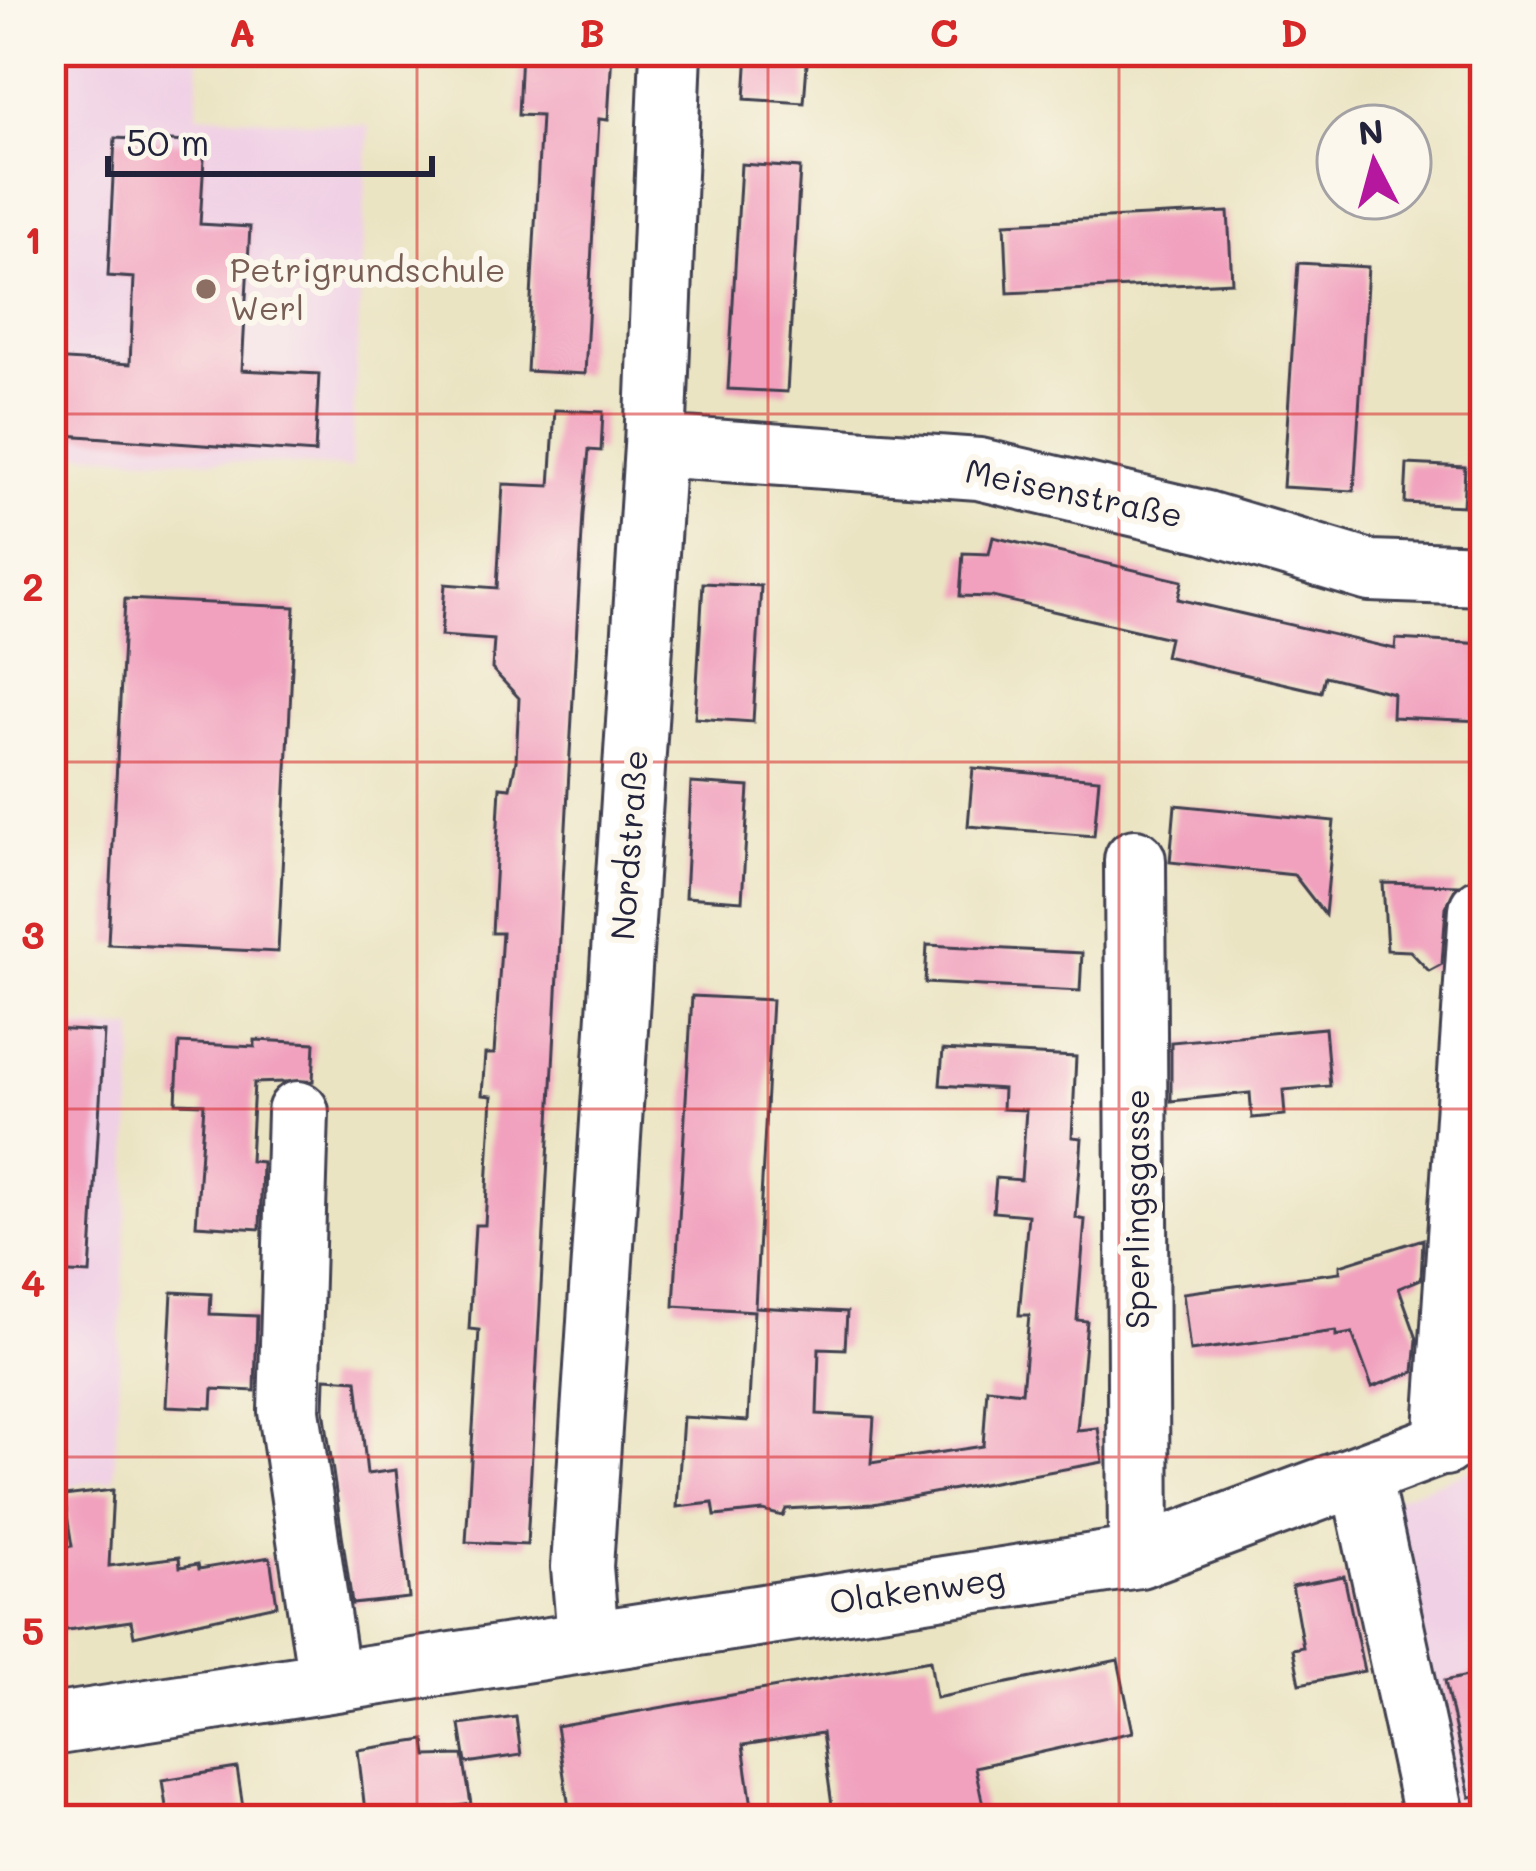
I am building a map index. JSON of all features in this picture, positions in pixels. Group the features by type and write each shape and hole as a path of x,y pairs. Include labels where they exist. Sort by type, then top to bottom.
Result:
{"street":[{"name":"Nordstraße","path":"588,1638 582,1567 655,446 671,51"},
{"name":"Meisenstraße","path":"655,446 979,469 1206,522 1370,571 1485,575"},
{"name":"Sperlingsgasse","path":"1135,860 1139,1557"},
{"path":"1464,1436 1480,910"},
{"path":"298,1112 289,1411 329,1681"},
{"name":"Olakenweg","path":"51,1725 588,1638 1139,1557 1361,1479 1464,1436"},
{"path":"1361,1479 1435,1820"}],"shaded area":[{"name":"Petrigrundschule Werl","path":"51,51 199,51 197,114 369,126 351,468 51,452"},
{"path":"51,1026 135,1029 114,1479 57,1488 61,1532 51,1534"},
{"path":"1485,1465 1485,1820 1417,1820 1359,1512"}],"building":[{"path":"521,51 612,51 608,120 599,119 585,374 527,371 541,116 518,115"},
{"path":"748,51 808,51 804,103 745,99"},
{"path":"115,138 205,143 200,224 250,227 242,370 319,374 315,453 51,434 51,359 130,364 134,278 108,276"},
{"path":"741,164 800,168 787,392 728,389"},
{"path":"1228,212 1232,282 1008,293 1005,223"},
{"path":"1298,263 1368,267 1354,491 1283,487"},
{"path":"555,410 603,412 601,451 589,450 583,514 527,1545 466,1542 479,1330 469,1329 475,1225 485,1225 492,1096 482,1095 485,1054 494,1054 502,933 492,933 500,787 510,788 516,761 519,698 492,669 494,640 441,636 445,584 497,588 503,484 550,486"},
{"path":"1407,464 1465,467 1463,506 1405,503"},
{"path":"993,537 1182,581 1178,599 1395,649 1396,639 1485,644 1482,721 1392,717 1393,693 1325,676 1321,692 1165,656 1169,638 992,597 960,596 963,553 989,554"},
{"path":"703,583 761,586 753,722 695,718"},
{"path":"125,599 295,607 278,952 108,944"},
{"path":"973,768 1099,779 1094,836 968,826"},
{"path":"691,783 749,787 742,901 685,897"},
{"path":"1175,805 1334,821 1325,915 1294,875 1170,862"},
{"path":"1383,883 1457,885 1446,907 1442,964 1429,971 1410,951 1387,950"},
{"path":"927,945 1082,953 1080,991 925,983"},
{"path":"692,996 772,1000 755,1307 847,1312 845,1349 819,1348 817,1414 874,1417 871,1463 983,1446 987,1388 1022,1392 1029,1315 1019,1315 1028,1215 993,1212 996,1178 1021,1180 1026,1110 1002,1109 1003,1089 940,1085 943,1050 1076,1057 1072,1137 1082,1138 1076,1218 1085,1220 1077,1320 1087,1321 1077,1430 1098,1428 1103,1462 873,1504 786,1509 783,1516 763,1511 715,1516 713,1503 677,1507 683,1417 748,1421 754,1311 674,1306"},
{"path":"1325,1028 1330,1086 1283,1090 1285,1115 1252,1118 1250,1093 1171,1101 1171,1042"},
{"path":"51,1029 104,1032 90,1274 51,1272"},
{"path":"255,1040 315,1043 313,1081 254,1083 250,1161 262,1162 260,1229 196,1225 204,1104 176,1103 179,1043 255,1047"},
{"path":"1423,1239 1421,1279 1399,1288 1417,1339 1414,1372 1372,1387 1352,1333 1336,1336 1336,1331 1190,1351 1183,1293 1340,1272 1340,1265"},
{"path":"172,1292 211,1294 210,1314 257,1316 255,1391 213,1389 212,1408 166,1406"},
{"path":"325,1378 357,1380 367,1474 396,1470 409,1598 352,1604 324,1409"},
{"path":"113,1490 109,1566 179,1557 180,1567 198,1564 199,1569 270,1557 277,1605 134,1636 131,1621 53,1632 51,1549 72,1546 64,1496"},
{"path":"1344,1576 1364,1671 1300,1684 1293,1649 1303,1647 1292,1586"},
{"path":"930,1660 936,1698 1118,1660 1133,1732 975,1767 986,1820 834,1820 822,1733 743,1745 754,1820 571,1820 556,1726"},
{"path":"1485,1672 1485,1795 1470,1797 1445,1681"},
{"path":"516,1717 521,1755 466,1763 460,1725"},
{"path":"425,1740 427,1756 463,1755 471,1804 437,1809 438,1820 366,1820 358,1750"},
{"path":"237,1768 245,1820 168,1820 162,1780"}],"place":[{"name":"Petrigrundschule Werl","path":"206,289"}]}
